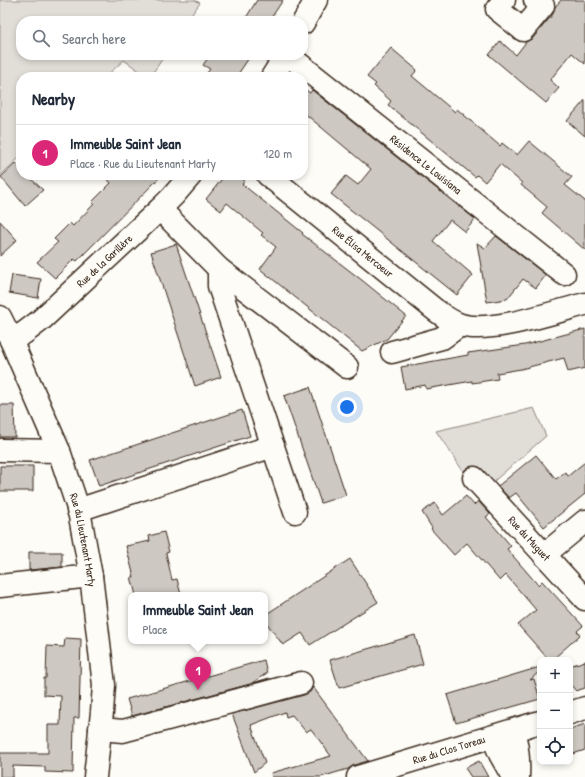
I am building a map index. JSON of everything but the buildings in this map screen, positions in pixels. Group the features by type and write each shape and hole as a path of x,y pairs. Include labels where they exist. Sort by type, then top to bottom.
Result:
{"street":[{"path":"307,16 316,0"},
{"path":"504,0 497,9 523,30 543,6 535,0"},
{"path":"275,72 284,60"},
{"name":"Résidence Le Louisiana","path":"293,60 564,274"},
{"name":"Rue de la Garillère","path":"11,340 41,320 174,196 187,180"},
{"name":"Rue Élisa Mercoeur","path":"274,180 434,309 460,325 473,327 491,326 532,318 585,304"},
{"path":"160,209 219,269 347,367"},
{"path":"219,269 220,286 295,512"},
{"name":"Rue du Lieutenant Marty","path":"0,317 59,452 78,510 91,576 104,685 95,777"},
{"path":"392,352 442,338 460,325"},
{"path":"78,510 273,446"},
{"path":"0,450 59,452"},
{"name":"Rue du Muguet","path":"474,478 585,598"},
{"path":"544,555 585,521"},
{"path":"0,586 91,576"},
{"path":"100,729 123,731 301,683"},
{"path":"573,712 585,708"},
{"name":"Rue du Clos Toreau","path":"358,777 537,723"},
{"path":"503,734 500,754 513,777"},
{"path":"503,734 518,747 518,777"}],"shaded area":[{"path":"0,0 195,0 200,3 191,16 16,16 16,60 124,60 111,72 16,72 16,161 0,176"},
{"path":"124,60 162,60 153,72 141,72"},
{"path":"534,408 546,436 493,482 481,469 463,471 436,431"}],"place":[{"name":"Immeuble Saint Jean","path":"198,690"}]}
